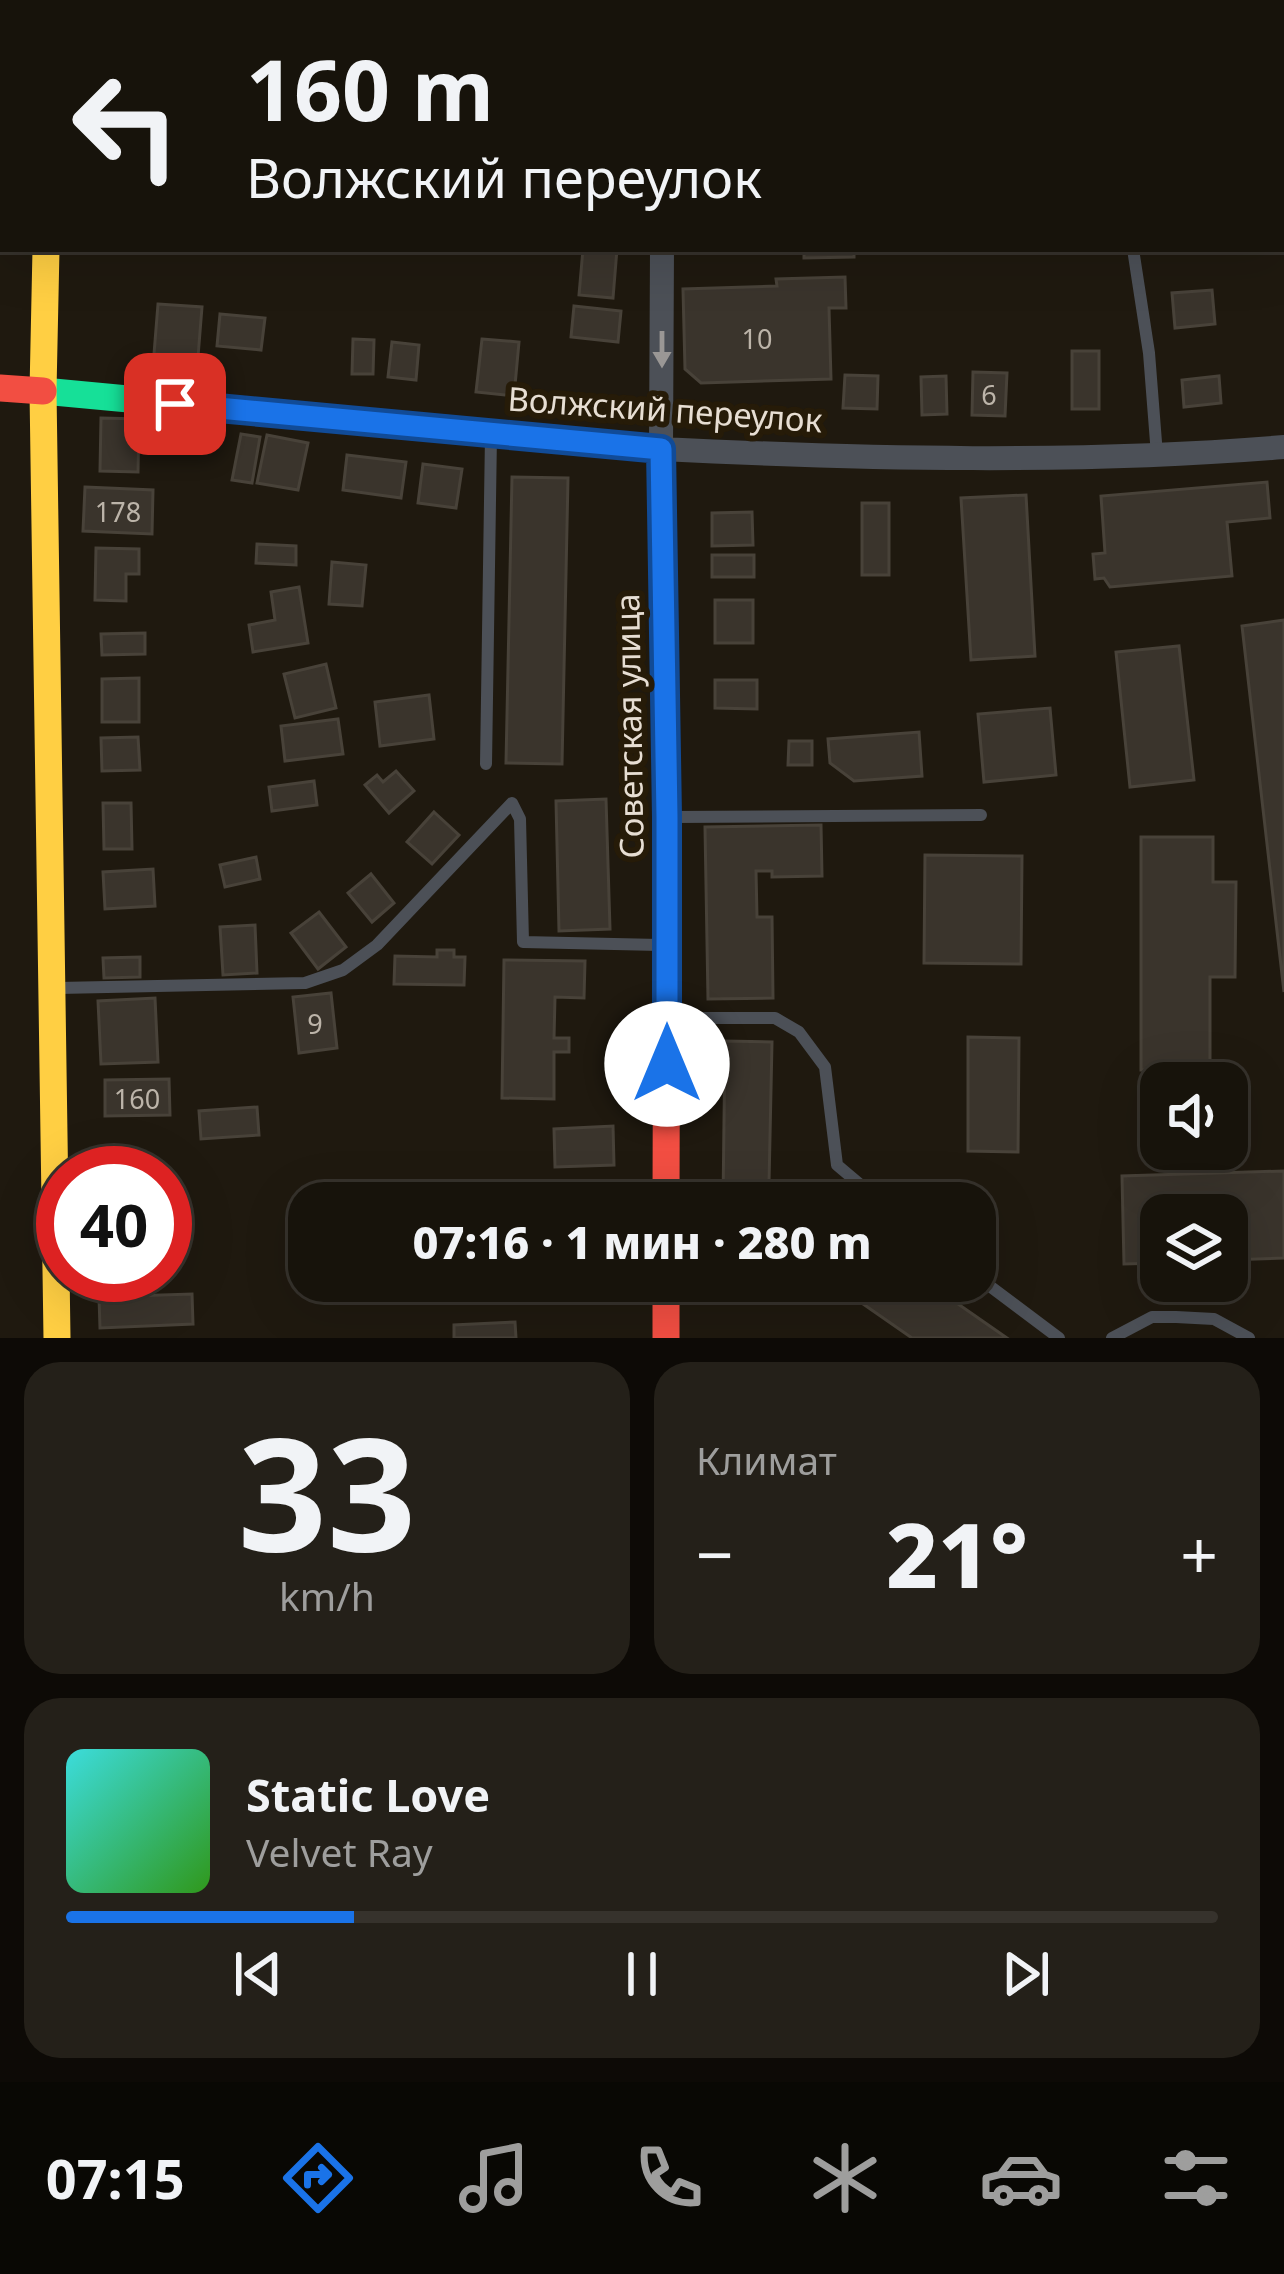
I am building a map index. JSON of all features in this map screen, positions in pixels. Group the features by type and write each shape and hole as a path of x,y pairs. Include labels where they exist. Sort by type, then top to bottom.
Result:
{"street":[{"path":"46,252 43,392 57,1338"},
{"name":"Советская улица","path":"662,252 666,1182"},
{"name":"Волжский переулок","path":"0,388 661,449 863,458 1157,456 1284,448"},
{"path":"666,1302 666,1338"}],"lane":[{"path":"1132,252 1149,353 1157,456"},
{"path":"487,764 491,434"},
{"path":"52,988 305,983 343,970 377,945 512,803 520,819 524,942 667,945"},
{"path":"667,817 981,815"},
{"path":"667,1018 775,1018 799,1033 825,1067 837,1165 857,1182"},
{"path":"996,1291 1060,1338"},
{"path":"1112,1338 1152,1317 1214,1319 1249,1338"}],"building":[{"path":"583,252 617,252 613,298 579,295"},
{"path":"804,252 854,252 854,257 804,258"},
{"path":"845,277 846,308 829,308 831,379 701,383 685,369 683,289 777,286 776,279"},
{"path":"1212,290 1215,324 1175,328 1172,293"},
{"path":"158,304 202,307 198,357 154,354"},
{"path":"574,306 621,311 618,342 571,337"},
{"path":"220,314 265,318 261,350 217,346"},
{"path":"353,339 374,340 373,374 352,374"},
{"path":"482,339 519,342 514,396 476,392"},
{"path":"392,342 419,345 416,380 388,377"},
{"path":"1072,351 1099,351 1099,409 1072,409"},
{"path":"973,372 1007,373 1005,416 972,415"},
{"path":"845,375 878,376 877,409 843,408"},
{"path":"946,376 947,414 922,415 921,377"},
{"path":"1219,376 1221,403 1184,407 1182,380"},
{"path":"101,418 139,419 138,472 100,471"},
{"path":"241,434 260,437 252,483 232,480"},
{"path":"267,435 308,443 298,490 257,483"},
{"path":"347,455 406,462 401,498 343,490"},
{"path":"423,464 462,469 456,508 418,503"},
{"path":"512,477 568,478 562,764 506,763"},
{"path":"1267,482 1270,518 1227,522 1232,576 1110,587 1104,578 1095,579 1093,554 1105,553 1101,496"},
{"path":"85,487 153,490 152,534 83,531"},
{"path":"1026,495 1035,656 971,660 961,498"},
{"path":"862,503 889,503 889,575 862,575"},
{"path":"752,512 753,545 712,546 712,513"},
{"path":"257,544 296,546 296,565 256,563"},
{"path":"96,548 139,549 139,574 126,574 126,601 95,600"},
{"path":"712,555 754,555 754,577 712,577"},
{"path":"332,562 366,565 362,606 329,604"},
{"path":"299,587 308,643 253,652 249,625 275,620 271,592"},
{"path":"715,600 753,600 753,643 715,643"},
{"path":"1284,620 1284,992 1242,626"},
{"path":"145,633 145,654 102,655 101,634"},
{"path":"1179,646 1194,780 1130,787 1116,652"},
{"path":"326,664 336,708 295,718 284,674"},
{"path":"139,678 139,722 102,722 102,679"},
{"path":"715,680 757,680 757,709 715,708"},
{"path":"429,695 434,739 380,746 375,702"},
{"path":"1050,708 1056,775 984,782 978,714"},
{"path":"338,719 343,754 285,761 281,726"},
{"path":"919,732 922,776 854,781 830,763 828,739"},
{"path":"138,737 140,770 102,771 101,738"},
{"path":"789,741 812,741 812,765 788,765"},
{"path":"396,771 414,791 389,813 365,785 377,775 383,782"},
{"path":"314,781 317,805 272,811 269,787"},
{"path":"606,799 610,929 559,931 556,801"},
{"path":"103,803 131,803 132,849 104,849"},
{"path":"434,812 459,835 432,864 407,842"},
{"path":"821,825 822,876 772,877 772,871 756,871 757,917 772,917 773,998 708,999 705,827"},
{"path":"1141,837 1213,837 1213,882 1236,882 1235,977 1210,977 1210,1062 1141,1062"},
{"path":"925,855 1022,856 1021,964 924,963"},
{"path":"256,857 260,879 225,887 220,865"},
{"path":"153,869 155,906 105,909 103,872"},
{"path":"371,874 394,903 372,922 348,893"},
{"path":"319,912 346,947 318,969 291,933"},
{"path":"255,925 257,973 223,975 220,927"},
{"path":"437,950 454,950 454,957 465,957 464,985 394,984 395,956 437,957"},
{"path":"140,957 140,977 104,978 103,958"},
{"path":"504,960 585,961 584,998 555,997 554,1038 569,1038 569,1052 554,1052 554,1099 502,1098"},
{"path":"331,993 337,1048 299,1053 293,997"},
{"path":"155,998 158,1062 101,1064 98,1001"},
{"path":"968,1037 1019,1038 1018,1152 968,1151"},
{"path":"725,1041 772,1042 769,1182 723,1182"},
{"path":"169,1079 170,1115 105,1116 105,1080"},
{"path":"257,1107 259,1135 201,1139 199,1111"},
{"path":"613,1126 614,1165 555,1167 554,1129"},
{"path":"1284,1171 1284,1258 1248,1259 1248,1194 1140,1194 1140,1264 1124,1264 1122,1176"},
{"path":"192,1294 193,1324 100,1328 99,1302 192,1302"},
{"path":"860,1302 955,1302 1007,1338 912,1338"},
{"path":"515,1322 516,1338 454,1338 454,1325"}],"traffic: fast":[{"path":"43,391 609,444"}],"traffic: slow":[{"path":"46,252 43,391 57,1338"}],"traffic: jam":[{"path":"0,388 43,391"},
{"path":"609,444 661,449 666,1182"},
{"path":"666,1302 666,1338"}],"route":[{"path":"175,404 661,449 667,1064"}]}
